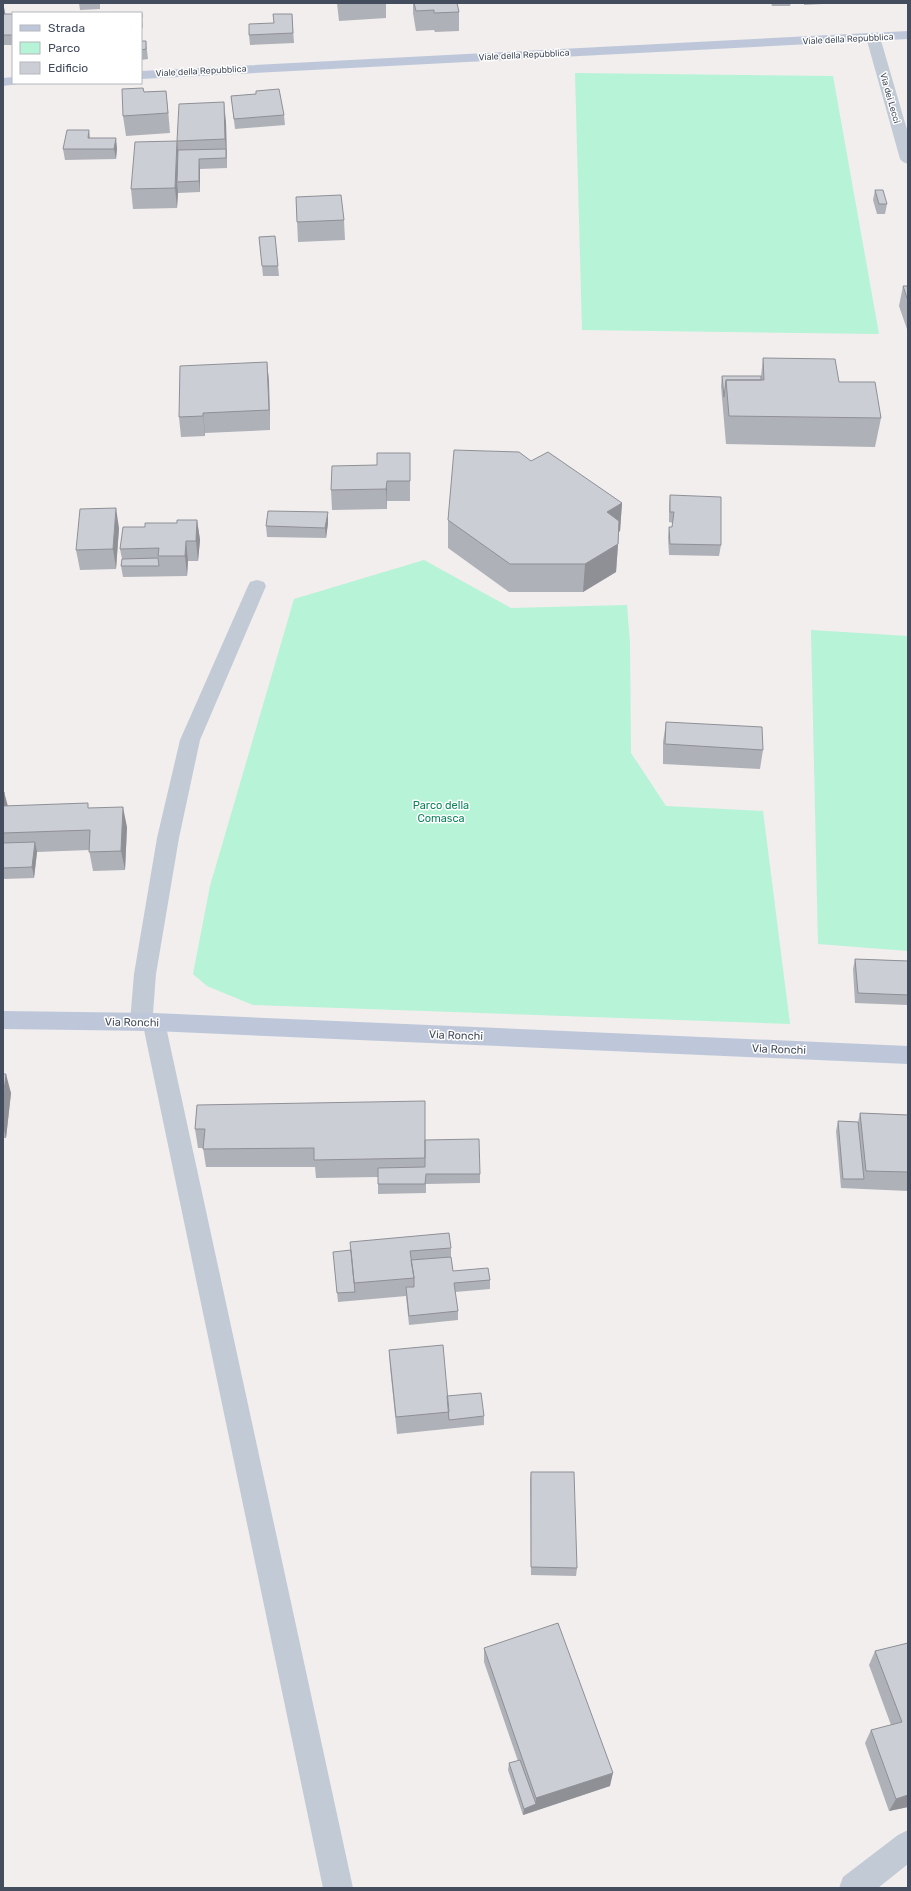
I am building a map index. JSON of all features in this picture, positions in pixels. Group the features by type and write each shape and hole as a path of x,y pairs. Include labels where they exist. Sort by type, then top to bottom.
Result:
{"main road":[{"name":"Viale della Repubblica","path":"142,75 908,35"},
{"name":"Via Ronchi","path":"3,1020 147,1022 908,1055"}],"street":[{"name":"Via dei Lecci","path":"872,37 908,159"},
{"path":"257,586 190,740 168,838 145,974 147,1022 338,1888"},
{"path":"854,1888 908,1845"}],"green space":[{"path":"575,73 833,76 879,334 582,330"},
{"name":"Parco della Comasca","path":"424,560 511,608 627,605 630,643 631,753 666,806 763,811 790,1024 253,1005 207,986 193,974 210,886 294,599"},
{"path":"811,630 908,636 908,951 818,944"}],"building":[{"path":"414,3 457,3 459,12 434,13 434,10 416,11"},
{"path":"3,14 12,14 12,35 3,35"},
{"path":"273,14 292,14 293,33 249,35 249,24 274,23"},
{"path":"142,41 146,41 146,49 142,50"},
{"path":"143,88 144,92 166,91 168,113 123,116 122,89"},
{"path":"279,89 284,115 234,119 231,96 256,94 256,91"},
{"path":"224,102 225,139 177,141 179,104"},
{"path":"67,130 89,130 88,138 116,138 114,149 63,149"},
{"path":"177,141 175,188 131,189 135,142"},
{"path":"226,149 226,158 199,159 199,181 177,182 178,150"},
{"path":"875,190 883,190 887,204 879,204"},
{"path":"341,195 344,220 297,222 296,197"},
{"path":"275,236 278,266 262,266 259,237"},
{"path":"903,286 908,286 908,301"},
{"path":"763,358 835,359 839,382 875,382 881,418 729,416 726,380 764,380"},
{"path":"267,362 269,410 203,413 203,416 179,417 180,366"},
{"path":"722,376 761,376 761,380 726,380 724,397"},
{"path":"454,450 519,452 531,461 548,452 622,503 607,512 619,521 618,544 585,564 510,564 448,520"},
{"path":"377,453 410,453 410,481 387,481 386,489 331,490 332,466 377,465"},
{"path":"670,495 721,497 721,545 670,544 669,527 672,527 674,512 670,512"},
{"path":"116,508 113,549 76,550 80,509"},
{"path":"268,511 328,512 325,528 266,526"},
{"path":"177,520 197,520 196,541 186,541 185,556 158,556 159,548 120,549 123,527 145,527 145,523 177,523"},
{"path":"158,558 159,566 121,566 122,559"},
{"path":"666,722 762,727 763,750 665,744"},
{"path":"88,803 88,808 123,807 121,851 89,852 90,830 3,833 3,806"},
{"path":"35,842 32,867 3,868 3,843"},
{"path":"855,959 908,961 908,995 858,993"},
{"path":"3,1074 6,1074 3,1100"},
{"path":"425,1101 425,1158 314,1160 314,1148 203,1149 205,1129 195,1129 197,1105"},
{"path":"860,1113 908,1115 908,1172 866,1171"},
{"path":"838,1121 858,1122 864,1179 843,1179"},
{"path":"479,1139 480,1174 426,1174 425,1184 378,1184 378,1168 425,1167 425,1140"},
{"path":"449,1233 451,1248 410,1251 414,1278 354,1283 350,1242"},
{"path":"351,1250 355,1292 337,1293 333,1252"},
{"path":"451,1257 453,1271 488,1268 490,1280 454,1283 458,1311 409,1316 406,1287 414,1287 411,1260"},
{"path":"443,1345 449,1412 396,1417 389,1350"},
{"path":"481,1393 484,1416 449,1420 447,1396"},
{"path":"531,1472 574,1472 577,1568 531,1567"},
{"path":"558,1623 613,1773 536,1798 484,1648"},
{"path":"908,1643 908,1795 896,1799 871,1730 902,1722 875,1651"},
{"path":"520,1760 536,1804 524,1809 509,1763"}]}
